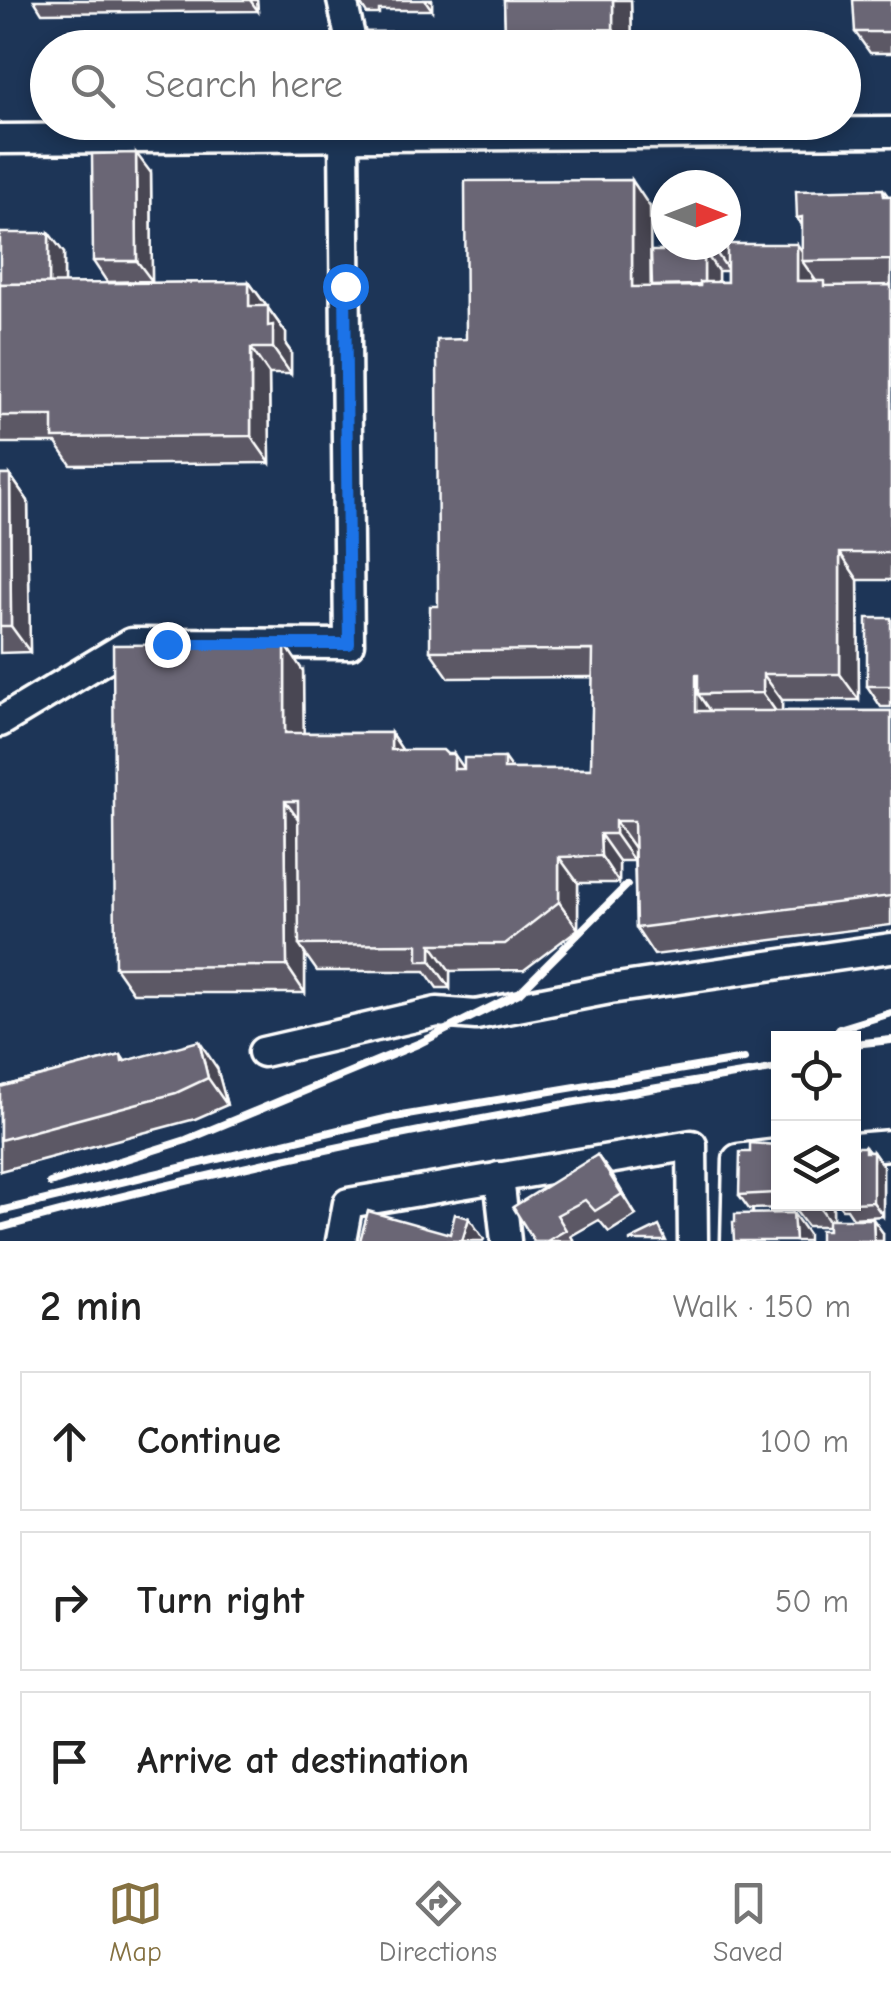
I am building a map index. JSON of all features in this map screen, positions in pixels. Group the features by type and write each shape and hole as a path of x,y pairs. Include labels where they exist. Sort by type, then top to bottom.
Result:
{"street":[{"path":"342,0 348,30"},
{"path":"861,132 891,132"},
{"path":"0,139 30,135"},
{"path":"0,722 131,644 349,644 350,140"},
{"path":"262,1052 437,1012 476,1015 610,989 891,948"},
{"path":"340,1241 348,1202 692,1145 694,1241"},
{"path":"861,1147 891,1145"},
{"path":"736,1241 738,1159 771,1155"},
{"path":"499,1177 506,1241"}],"building":[{"path":"504,0 613,0 613,29 505,30"},
{"path":"853,0 891,0 891,32 855,30"},
{"path":"136,153 137,261 93,261 92,154"},
{"path":"632,180 632,287 727,282 727,260 741,260 741,244 797,244 797,281 824,281 824,286 891,285 891,553 840,553 840,674 763,674 763,693 698,694 696,675 696,711 891,711 891,896 636,928 634,821 615,821 615,834 600,834 601,856 559,857 559,902 505,944 431,944 431,961 418,961 418,944 299,945 298,801 285,801 287,966 115,967 113,645 285,644 285,733 391,733 391,750 443,750 454,754 454,769 464,769 464,758 504,758 504,769 591,769 593,650 430,651 430,606 438,606 437,340 466,339 465,181"},
{"path":"883,189 884,196 891,196 891,260 802,261 802,217 797,218 796,191"},
{"path":"0,233 49,233 49,284 0,284"},
{"path":"651,260 704,260 704,282 700,285 652,286"},
{"path":"249,282 249,306 268,306 268,326 273,325 273,348 251,348 251,436 53,438 53,416 0,416 0,284"},
{"path":"0,475 10,475 11,626 0,626"},
{"path":"867,618 891,618 891,686 867,686"},
{"path":"199,1041 208,1078 176,1093 0,1140 0,1087 121,1055 122,1062"},
{"path":"750,1143 771,1145 771,1193 739,1195 740,1152 750,1152"},
{"path":"861,1147 865,1147 865,1152 873,1152 873,1202 861,1203"},
{"path":"597,1155 622,1194 595,1211 585,1200 557,1215 566,1230 547,1241 534,1241 513,1207"},
{"path":"368,1211 450,1234 455,1214 469,1218 462,1241 360,1241"},
{"path":"793,1213 795,1241 734,1241 735,1214"},
{"path":"828,1219 873,1219 874,1241 820,1241 820,1230 828,1230"},
{"path":"659,1226 666,1241 630,1241 630,1240"}],"railway":[{"path":"50,1183 186,1140 420,1043 519,993 627,885"},
{"path":"839,1029 891,1013"},
{"path":"861,1043 891,1040"},
{"path":"0,1211 389,1118 744,1059"},
{"path":"0,1228 193,1179 387,1138 771,1069"}],"route":[{"path":"167,644 349,644 345,286"}]}
